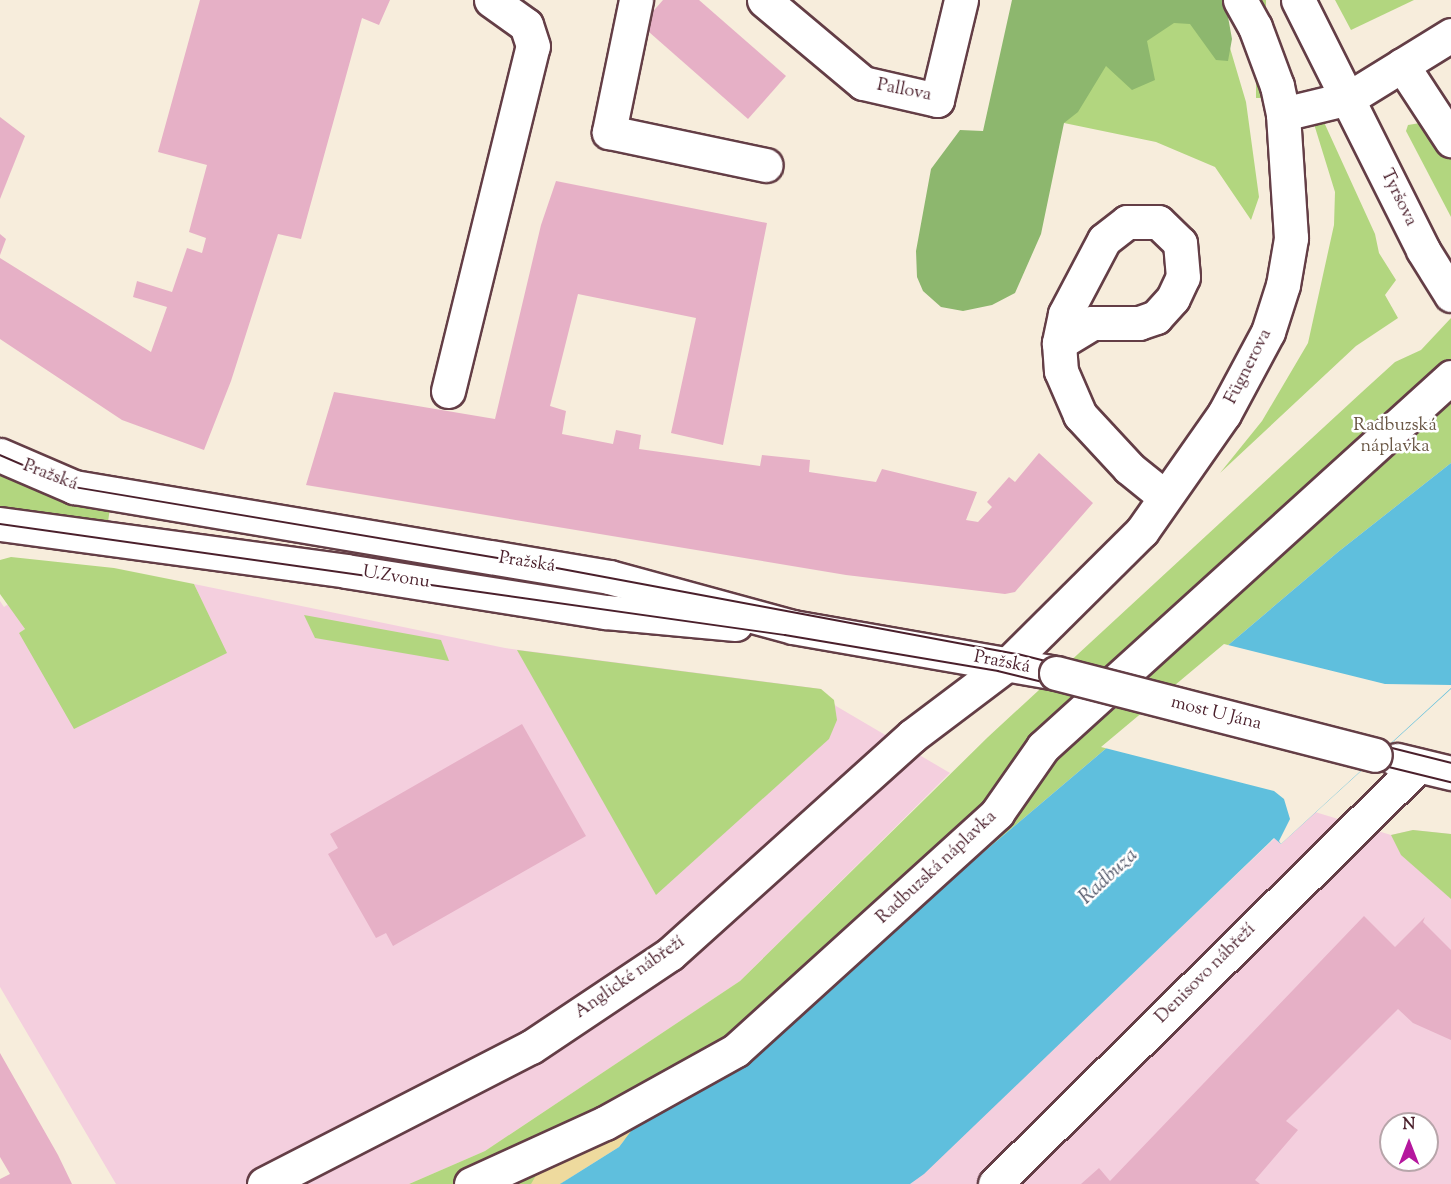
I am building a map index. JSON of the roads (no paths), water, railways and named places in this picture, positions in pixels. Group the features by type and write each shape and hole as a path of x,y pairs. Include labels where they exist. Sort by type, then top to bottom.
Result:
{"street":[{"path":"448,391 533,46 526,25 491,0"},
{"path":"636,0 609,132 766,165"},
{"name":"Pallova","path":"764,0 863,83 937,100 961,0"},
{"name":"Fügnerova","path":"1009,663 1142,531 1224,414 1268,332 1283,285 1291,238 1283,114 1270,66 1240,0"},
{"name":"Tyršova","path":"1298,0 1423,250 1451,295"},
{"path":"1283,114 1349,98 1451,35"},
{"path":"1402,65 1451,140"},
{"path":"1059,343 1061,371 1080,415 1129,468 1165,497"},
{"name":"Radbuzská náplavka","path":"471,1184 605,1123 736,1050 997,813 1043,747 1451,377"},
{"name":"Pražská","path":"0,455 75,487 609,577 793,627 1056,673"},
{"name":"U Zvonu","path":"0,524 346,571 632,615 793,627"},
{"name":"Anglické nábřeží","path":"264,1184 531,1047 670,954 912,736 1009,663"},
{"name":"most U Jána","path":"1056,673 1451,773"},
{"name":"Denisovo nábřeží","path":"995,1184 1418,766"}],"water":[{"name":"Radbuza","path":"1451,463 1451,689 1281,844 1274,838 924,1174 910,1184 560,1184 619,1147 642,1117 731,1066 1338,552"}],"tram line":[{"path":"0,455 74,487 530,563 1018,654 1451,763"},
{"path":"0,524 785,635 998,671 1451,782"}]}
